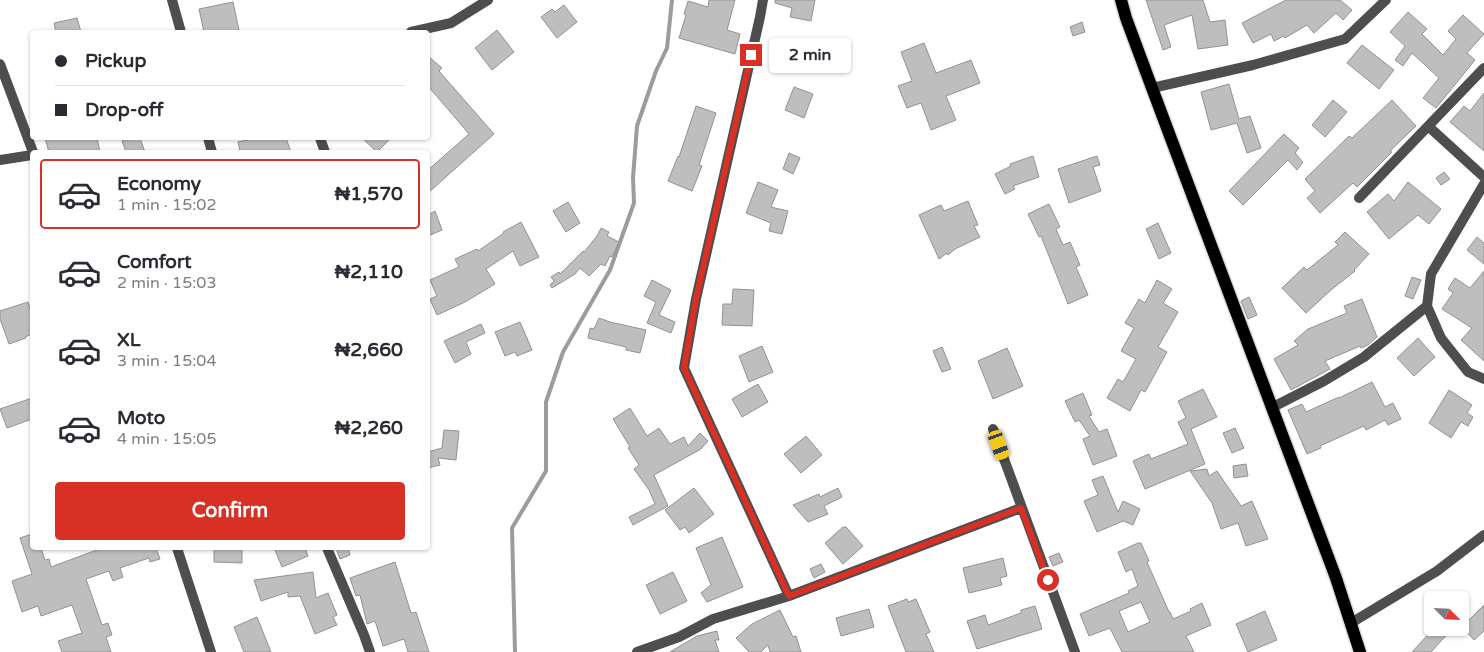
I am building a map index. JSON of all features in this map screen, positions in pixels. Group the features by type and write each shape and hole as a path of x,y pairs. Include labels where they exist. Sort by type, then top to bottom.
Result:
{"main road":[{"path":"1121,0 1152,88 1336,578 1360,652"}],"street":[{"path":"172,0 180,30"},
{"path":"420,30 452,23 488,0"},
{"path":"762,0 760,17 696,299 684,368 789,596"},
{"path":"1152,88 1253,66 1346,40 1386,0"},
{"path":"0,64 31,150"},
{"path":"1359,198 1484,68"},
{"path":"1428,126 1484,177"},
{"path":"0,160 30,154"},
{"path":"1484,184 1431,274 1427,306 1440,338 1468,372 1484,379"},
{"path":"1273,407 1324,381 1364,357 1427,306"},
{"path":"993,429 1075,652"},
{"path":"637,652 679,637 713,619 789,596 1021,508"},
{"path":"1351,623 1437,571 1484,535"},
{"path":"178,550 211,652"},
{"path":"327,550 370,652"}],"building":[{"path":"709,0 735,0 727,30 740,34 735,54 679,38 688,1 708,7"},
{"path":"775,0 815,0 811,21 790,17 792,8 775,3"},
{"path":"1146,0 1203,0 1210,22 1225,20 1228,45 1198,49 1192,15 1164,25 1171,47 1163,50"},
{"path":"1286,0 1340,0 1352,10 1343,20 1336,13 1314,33 1307,25 1285,38 1284,36 1274,41 1271,34 1253,43 1242,23"},
{"path":"233,2 239,30 204,30 199,9"},
{"path":"564,5 577,22 557,38 541,17 552,9 555,12"},
{"path":"1408,12 1427,29 1422,34 1443,55 1456,39 1448,31 1463,15 1484,34 1467,53 1475,60 1436,108 1423,98 1439,78 1412,53 1403,66 1395,60 1405,46 1390,32"},
{"path":"77,18 80,30 56,30 54,23"},
{"path":"1082,22 1085,32 1073,36 1070,27"},
{"path":"497,30 514,52 492,70 475,48"},
{"path":"924,43 936,73 971,60 980,83 946,96 956,120 931,130 921,103 907,108 898,86 912,81 901,52"},
{"path":"1362,45 1394,70 1379,89 1347,63"},
{"path":"430,58 442,68 439,71 494,134 430,191 430,168 469,134 430,88"},
{"path":"1229,84 1239,119 1250,116 1261,148 1247,153 1237,123 1211,130 1201,92"},
{"path":"794,87 813,94 804,118 785,110"},
{"path":"1484,93 1484,151 1450,122 1464,106 1470,111"},
{"path":"1333,100 1347,112 1325,137 1312,125"},
{"path":"1392,100 1416,126 1357,187 1353,183 1320,213 1307,198 1315,191 1305,179 1349,136 1352,138"},
{"path":"696,106 716,113 699,165 702,166 692,191 668,181 679,157"},
{"path":"1284,134 1299,148 1295,153 1303,162 1297,170 1288,160 1243,205 1229,191"},
{"path":"46,140 97,140 100,150 48,150"},
{"path":"141,140 144,150 125,150 122,141"},
{"path":"247,140 287,140 290,150 240,150 238,142"},
{"path":"364,140 389,140 379,150 375,150"},
{"path":"789,153 800,158 793,174 783,169"},
{"path":"1033,156 1039,177 1013,186 1015,189 1005,194 995,174 1011,166 1010,164"},
{"path":"1097,156 1100,165 1093,167 1101,191 1069,203 1058,169"},
{"path":"1444,172 1450,179 1441,185 1436,178"},
{"path":"758,182 778,190 771,207 788,211 782,234 769,231 771,223 746,213"},
{"path":"1408,182 1441,209 1429,224 1418,215 1389,239 1367,212 1388,194 1394,201"},
{"path":"968,201 978,225 974,226 980,237 955,249 948,255 947,253 939,259 919,215 941,205 944,211"},
{"path":"568,202 580,223 566,232 553,211"},
{"path":"1049,204 1060,227 1056,229 1063,245 1070,242 1080,265 1076,267 1088,295 1068,304 1041,236 1039,237 1028,214"},
{"path":"435,211 442,230 430,235 430,214"},
{"path":"521,222 539,257 520,266 513,251 486,269 495,284 465,302 437,315 430,299 437,296 430,280 459,267 455,259 477,249 478,251 503,232"},
{"path":"1158,223 1171,253 1159,259 1146,229"},
{"path":"601,228 609,232 607,236 619,242 612,257 610,256 605,266 601,264 589,276 580,268 575,274 552,288 550,285 554,281 551,277 559,272 560,274 584,252"},
{"path":"1345,232 1369,254 1355,271 1306,313 1282,288 1304,267 1307,270 1338,245 1335,242"},
{"path":"1477,237 1484,243 1484,264 1467,250"},
{"path":"1484,271 1484,361 1461,340 1472,328 1442,309 1453,293 1448,289 1455,278 1470,288"},
{"path":"1412,277 1421,280 1413,299 1405,296"},
{"path":"652,280 671,290 659,315 675,322 671,333 647,323 656,302 644,296"},
{"path":"1157,280 1172,289 1163,303 1178,312 1158,347 1167,352 1145,392 1141,390 1130,411 1107,398 1118,379 1123,382 1136,359 1121,351 1134,328 1125,323 1139,299 1145,303"},
{"path":"733,289 754,290 752,326 722,325 723,304 732,304"},
{"path":"1249,297 1257,315 1248,319 1241,301"},
{"path":"1362,299 1377,337 1368,345 1361,348 1360,346 1325,361 1330,369 1291,390 1274,359 1298,345 1294,341 1308,329 1347,313 1344,306"},
{"path":"28,302 30,309 30,335 9,344 0,319 0,311"},
{"path":"599,318 646,330 640,353 626,350 626,347 588,338 590,328 594,329"},
{"path":"520,322 532,350 517,356 515,352 505,356 495,332"},
{"path":"481,324 485,333 466,342 471,354 455,363 444,341"},
{"path":"1418,338 1435,357 1414,376 1397,358"},
{"path":"762,346 773,372 749,382 739,356"},
{"path":"942,347 951,369 942,372 933,351"},
{"path":"1007,348 1023,386 993,399 978,361"},
{"path":"1372,382 1385,407 1393,403 1401,419 1388,425 1385,420 1366,430 1364,426 1307,454 1288,410 1302,404 1306,412"},
{"path":"758,384 768,402 742,417 732,399"},
{"path":"1203,389 1217,417 1191,429 1205,464 1145,489 1133,461 1149,454 1151,459 1188,444 1178,422 1186,418 1178,401"},
{"path":"1449,390 1472,405 1467,413 1473,417 1468,426 1461,422 1451,438 1429,423"},
{"path":"1083,393 1092,415 1089,416 1099,432 1107,429 1117,456 1093,465 1083,439 1090,436 1079,420 1075,422 1065,401"},
{"path":"30,399 30,420 7,428 0,409"},
{"path":"630,408 647,436 659,428 670,444 684,437 688,446 700,433 708,441 701,449 654,475 668,506 633,525 629,517 655,504 649,490 634,469 639,465 613,419"},
{"path":"1235,428 1244,448 1232,453 1223,433"},
{"path":"444,430 459,431 456,460 438,458 440,465 430,468 430,451 442,448"},
{"path":"806,436 822,455 801,473 784,454"},
{"path":"1246,464 1248,476 1234,478 1233,466"},
{"path":"1207,469 1209,476 1217,471 1241,506 1252,501 1268,539 1246,546 1238,523 1221,529 1212,503 1190,471"},
{"path":"1103,476 1118,512 1123,501 1140,509 1133,525 1123,521 1097,532 1084,501 1098,495 1092,480"},
{"path":"694,488 714,514 689,533 685,527 680,530 665,510"},
{"path":"838,488 842,497 824,506 828,514 808,522 793,505 819,494 820,497"},
{"path":"843,527 846,527 863,546 843,564 825,543"},
{"path":"30,535 30,550 42,550 45,560 49,559 51,567 97,550 157,550 160,559 150,562 149,558 120,568 123,577 113,581 109,571 86,579 102,625 108,623 112,635 106,637 111,652 62,652 58,641 82,633 72,605 41,616 38,606 22,612 12,581 32,574 20,538"},
{"path":"722,537 743,587 707,602 701,593 711,585 696,548"},
{"path":"1141,543 1149,561 1147,562 1173,619 1191,611 1190,609 1202,603 1211,625 1186,636 1194,652 1122,652 1110,628 1089,636 1080,614 1129,593 1128,591 1138,586 1132,569 1126,572 1118,552","holes":["1141,602 1150,622 1128,632 1119,611"]},
{"path":"214,550 242,550 242,563 214,562"},
{"path":"275,550 306,550 308,556 282,567"},
{"path":"337,550 349,550 350,555 340,559"},
{"path":"1059,553 1063,562 1053,566 1049,557"},
{"path":"1003,558 1007,576 1000,578 1002,585 969,593 963,568"},
{"path":"395,562 411,613 416,612 429,652 408,652 404,639 383,646 375,621 367,624 360,595 356,596 350,578"},
{"path":"821,564 825,572 814,578 810,569"},
{"path":"313,572 316,598 328,593 337,615 333,617 337,625 315,634 300,596 288,597 288,592 261,601 254,580"},
{"path":"673,572 687,601 660,614 646,585"},
{"path":"907,599 908,602 916,599 930,632 926,634 934,652 906,652 888,606"},
{"path":"1484,605 1484,631 1474,640 1469,635 1469,620"},
{"path":"1035,606 1042,629 977,649 967,621 985,615 988,625 1021,613 1021,610"},
{"path":"869,609 874,627 841,636 836,618"},
{"path":"780,610 793,637 796,636 801,652 770,652 768,645 761,652 749,652 736,638 752,624"},
{"path":"1265,611 1277,640 1248,652 1236,624"},
{"path":"257,617 271,652 244,652 234,627"},
{"path":"717,631 719,640 715,640 719,652 670,652 697,636"},
{"path":"1427,636 1446,636 1431,652 1412,652"}],"waterway":[{"path":"515,652 512,528 546,471 546,402 563,352 610,270 634,203 633,178 637,126 656,71 667,48 672,0"}],"route":[{"path":"751,55 696,299 684,368 789,596 1021,508 1048,580"}]}
